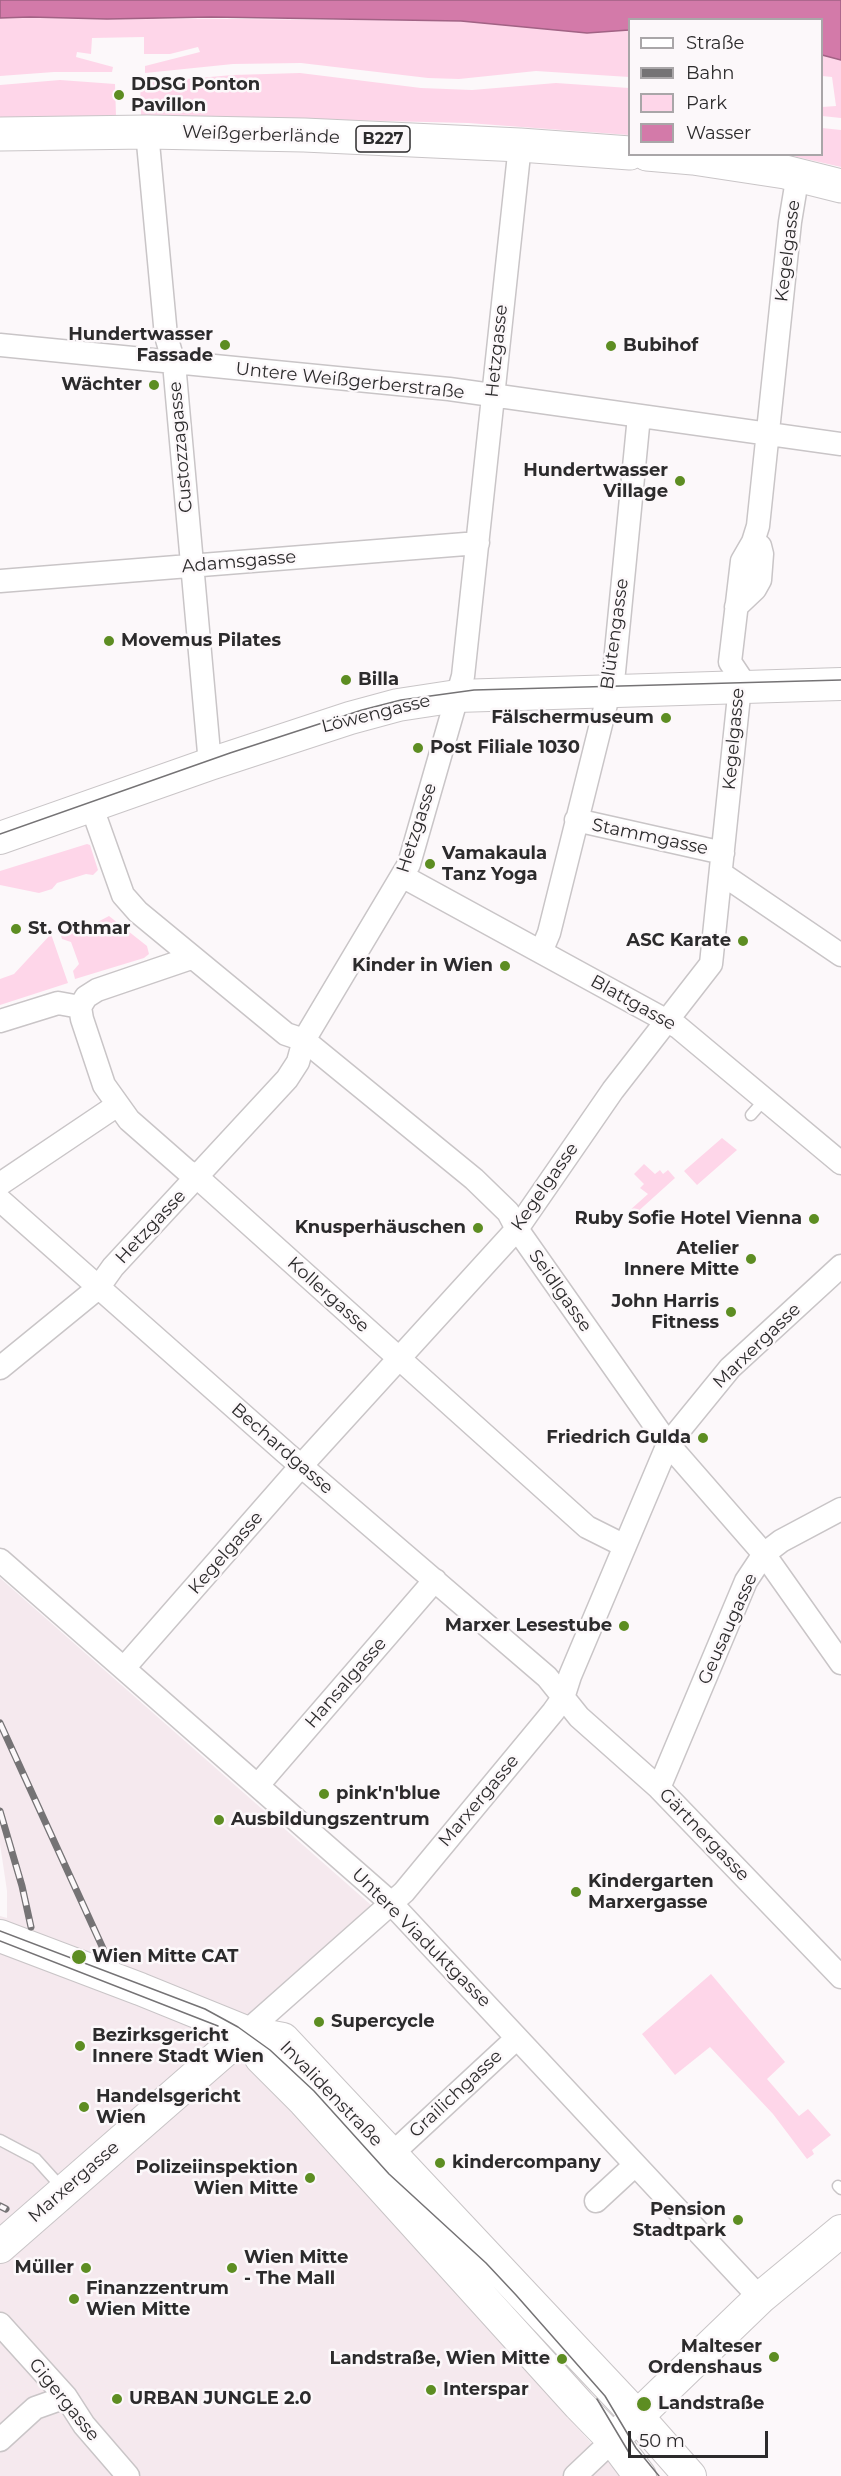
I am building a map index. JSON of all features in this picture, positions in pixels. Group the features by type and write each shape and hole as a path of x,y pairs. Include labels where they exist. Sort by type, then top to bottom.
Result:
{"main road":[{"name":"Weißgerberlände","path":"0,134 147,132 304,135 520,145 628,153"},
{"path":"670,156 798,174 841,186"}],"street":[{"name":"Custozzagasse","path":"147,132 166,336 174,363 210,764"},
{"name":"Hetzgasse","path":"0,1368 98,1288 113,1267 287,1079 298,1062 304,1040 409,864 463,675 491,396 520,145"},
{"name":"Kegelgasse","path":"124,1668 301,1466 517,1229 613,1090 711,964 740,686 740,677 730,662 741,561 755,534 769,433 790,222 798,174"},
{"name":"Untere Weißgerberstraße","path":"0,345 449,389 841,444"},
{"name":"Blütengasse","path":"542,952 549,933 614,672 639,416"},
{"name":"Adamsgasse","path":"0,581 478,543"},
{"name":"Löwengasse","path":"0,838 210,764 359,715 398,705 457,696 841,684"},
{"name":"Seidlgasse","path":"91,805 117,879 129,903 191,958 286,1034 304,1040 474,1179 508,1212 517,1229 668,1444 764,1554 841,1663"},
{"name":"Stammgasse","path":"576,820 722,864 841,955"},
{"name":"Blattgasse","path":"402,876 678,1027 758,1107 841,1162"},
{"path":"0,1022 58,1003 80,1007 86,997 97,990 191,958"},
{"name":"Kollergasse","path":"80,1007 104,1085 116,1106 129,1120 186,1170 198,1177 586,1527 625,1546"},
{"path":"0,1184 116,1106"},
{"name":"Bechardgasse","path":"0,1200 301,1466 546,1677 563,1698"},
{"name":"Marxergasse","path":"0,2247 404,1892 563,1698 570,1676 668,1444 730,1368 841,1266"},
{"name":"Geusaugasse","path":"659,1788 746,1581 764,1554 781,1541 841,1509"},
{"name":"Untere Viaduktgasse","path":"0,1560 390,1902 760,2298"},
{"name":"Hansalgasse","path":"258,1785 435,1580"},
{"name":"Gärtnergasse","path":"563,1698 579,1717 659,1788 840,1973"},
{"path":"0,1936 146,1991 246,2032"},
{"name":"Invalidenstraße","path":"246,2032 261,2058 285,2089 379,2165 637,2416 690,2476"},
{"name":"Invalidenstraße","path":"246,2032 283,2039 335,2093 379,2165 579,2405 613,2440 640,2476"},
{"name":"Grailichgasse","path":"379,2165 517,2038"},
{"path":"596,2201 635,2165"},
{"path":"575,2476 760,2298 841,2231"},
{"name":"Gigergasse","path":"0,2324 66,2397 84,2425 128,2476"},
{"path":"0,2440 35,2408 66,2397"}],"lane":[{"path":"0,2140 36,2159 65,2191"}],"shaded area":[{"path":"0,1578 371,1905 252,2028 575,2425 621,2476 0,2476 0,1916 7,1918 7,1891 0,1844"}],"green space":[{"path":"0,18 461,21 587,33 628,30 628,77 536,71 459,79 428,78 301,63 233,64 145,73 145,66 200,52 198,47 170,54 144,54 144,37 92,38 91,54 77,52 76,57 113,67 112,72 54,72 0,76"},
{"path":"823,55 841,60 841,118 823,116 823,107 836,106 832,77 823,76"},
{"path":"300,73 421,88 472,90 556,83 628,88 628,135 468,123 141,115 140,83 233,75"},
{"path":"60,80 115,84 116,116 0,120 0,85"},
{"path":"823,128 841,130 841,167 793,156 823,156"},
{"path":"90,845 98,870 93,875 86,874 57,883 52,889 39,893 0,885 0,871"},
{"path":"109,916 147,946 149,954 144,958 75,979 73,971 79,964 71,942 62,939 60,932 86,923 88,927"},
{"path":"51,934 68,983 0,1005 0,979 14,974"},
{"path":"722,1138 737,1150 697,1185 684,1171"},
{"path":"644,1164 655,1174 660,1170 663,1174 668,1170 675,1178 634,1215 629,1211 648,1194 640,1188 644,1184 634,1174"},
{"path":"711,1974 785,2062 767,2079 799,2116 808,2109 831,2135 812,2150 814,2154 807,2159 773,2114 710,2047 675,2075 642,2034"}],"water":[{"path":"0,0 841,0 841,60 823,55 823,18 628,18 628,30 587,33 461,21 211,17 0,18"}],"tram line":[{"path":"0,834 230,753 362,710 401,700 474,690 841,680"},
{"path":"0,1931 205,2009 238,2027 270,2050 314,2091 389,2174 486,2263 516,2295 605,2396 636,2448 659,2476"},
{"path":"0,1941 218,2026"},
{"path":"597,2399 631,2456"}],"railway":[{"path":"0,1723 106,1955"},
{"path":"0,1811 22,1886 31,1927"},
{"path":"0,2206 6,2209"}],"place":[{"name":"DDSG Ponton Pavillon","path":"119,95"},
{"name":"Hundertwasser Fassade","path":"225,345"},
{"name":"Bubihof","path":"611,346"},
{"name":"Wächter","path":"154,385"},
{"name":"Hundertwasser Village","path":"680,481"},
{"name":"Movemus Pilates","path":"109,641"},
{"name":"Billa","path":"346,680"},
{"name":"Fälschermuseum","path":"666,718"},
{"name":"Post Filiale 1030","path":"418,748"},
{"name":"Vamakaula Tanz Yoga","path":"430,864"},
{"name":"St. Othmar","path":"16,929"},
{"name":"ASC Karate","path":"743,941"},
{"name":"Kinder in Wien","path":"505,966"},
{"name":"Ruby Sofie Hotel Vienna","path":"814,1219"},
{"name":"Knusperhäuschen","path":"478,1228"},
{"name":"Atelier Innere Mitte","path":"751,1259"},
{"name":"John Harris Fitness","path":"731,1312"},
{"name":"Friedrich Gulda","path":"703,1438"},
{"name":"Marxer Lesestube","path":"624,1626"},
{"name":"pink'n'blue","path":"324,1794"},
{"name":"Ausbildungszentrum","path":"219,1820"},
{"name":"Kindergarten Marxergasse","path":"576,1892"},
{"name":"Wien Mitte CAT","path":"79,1957"},
{"name":"Supercycle","path":"319,2022"},
{"name":"Bezirksgericht Innere Stadt Wien","path":"80,2046"},
{"name":"Handelsgericht Wien","path":"84,2107"},
{"name":"kindercompany","path":"440,2163"},
{"name":"Polizeiinspektion Wien Mitte","path":"310,2178"},
{"name":"Pension Stadtpark","path":"738,2220"},
{"name":"Müller","path":"86,2268"},
{"name":"Wien Mitte - The Mall","path":"232,2268"},
{"name":"Finanzzentrum Wien Mitte","path":"74,2299"},
{"name":"Malteser Ordenshaus","path":"774,2357"},
{"name":"Landstraße, Wien Mitte","path":"562,2359"},
{"name":"Interspar","path":"431,2390"},
{"name":"URBAN JUNGLE 2.0","path":"117,2399"},
{"name":"Landstraße","path":"644,2404"}]}
